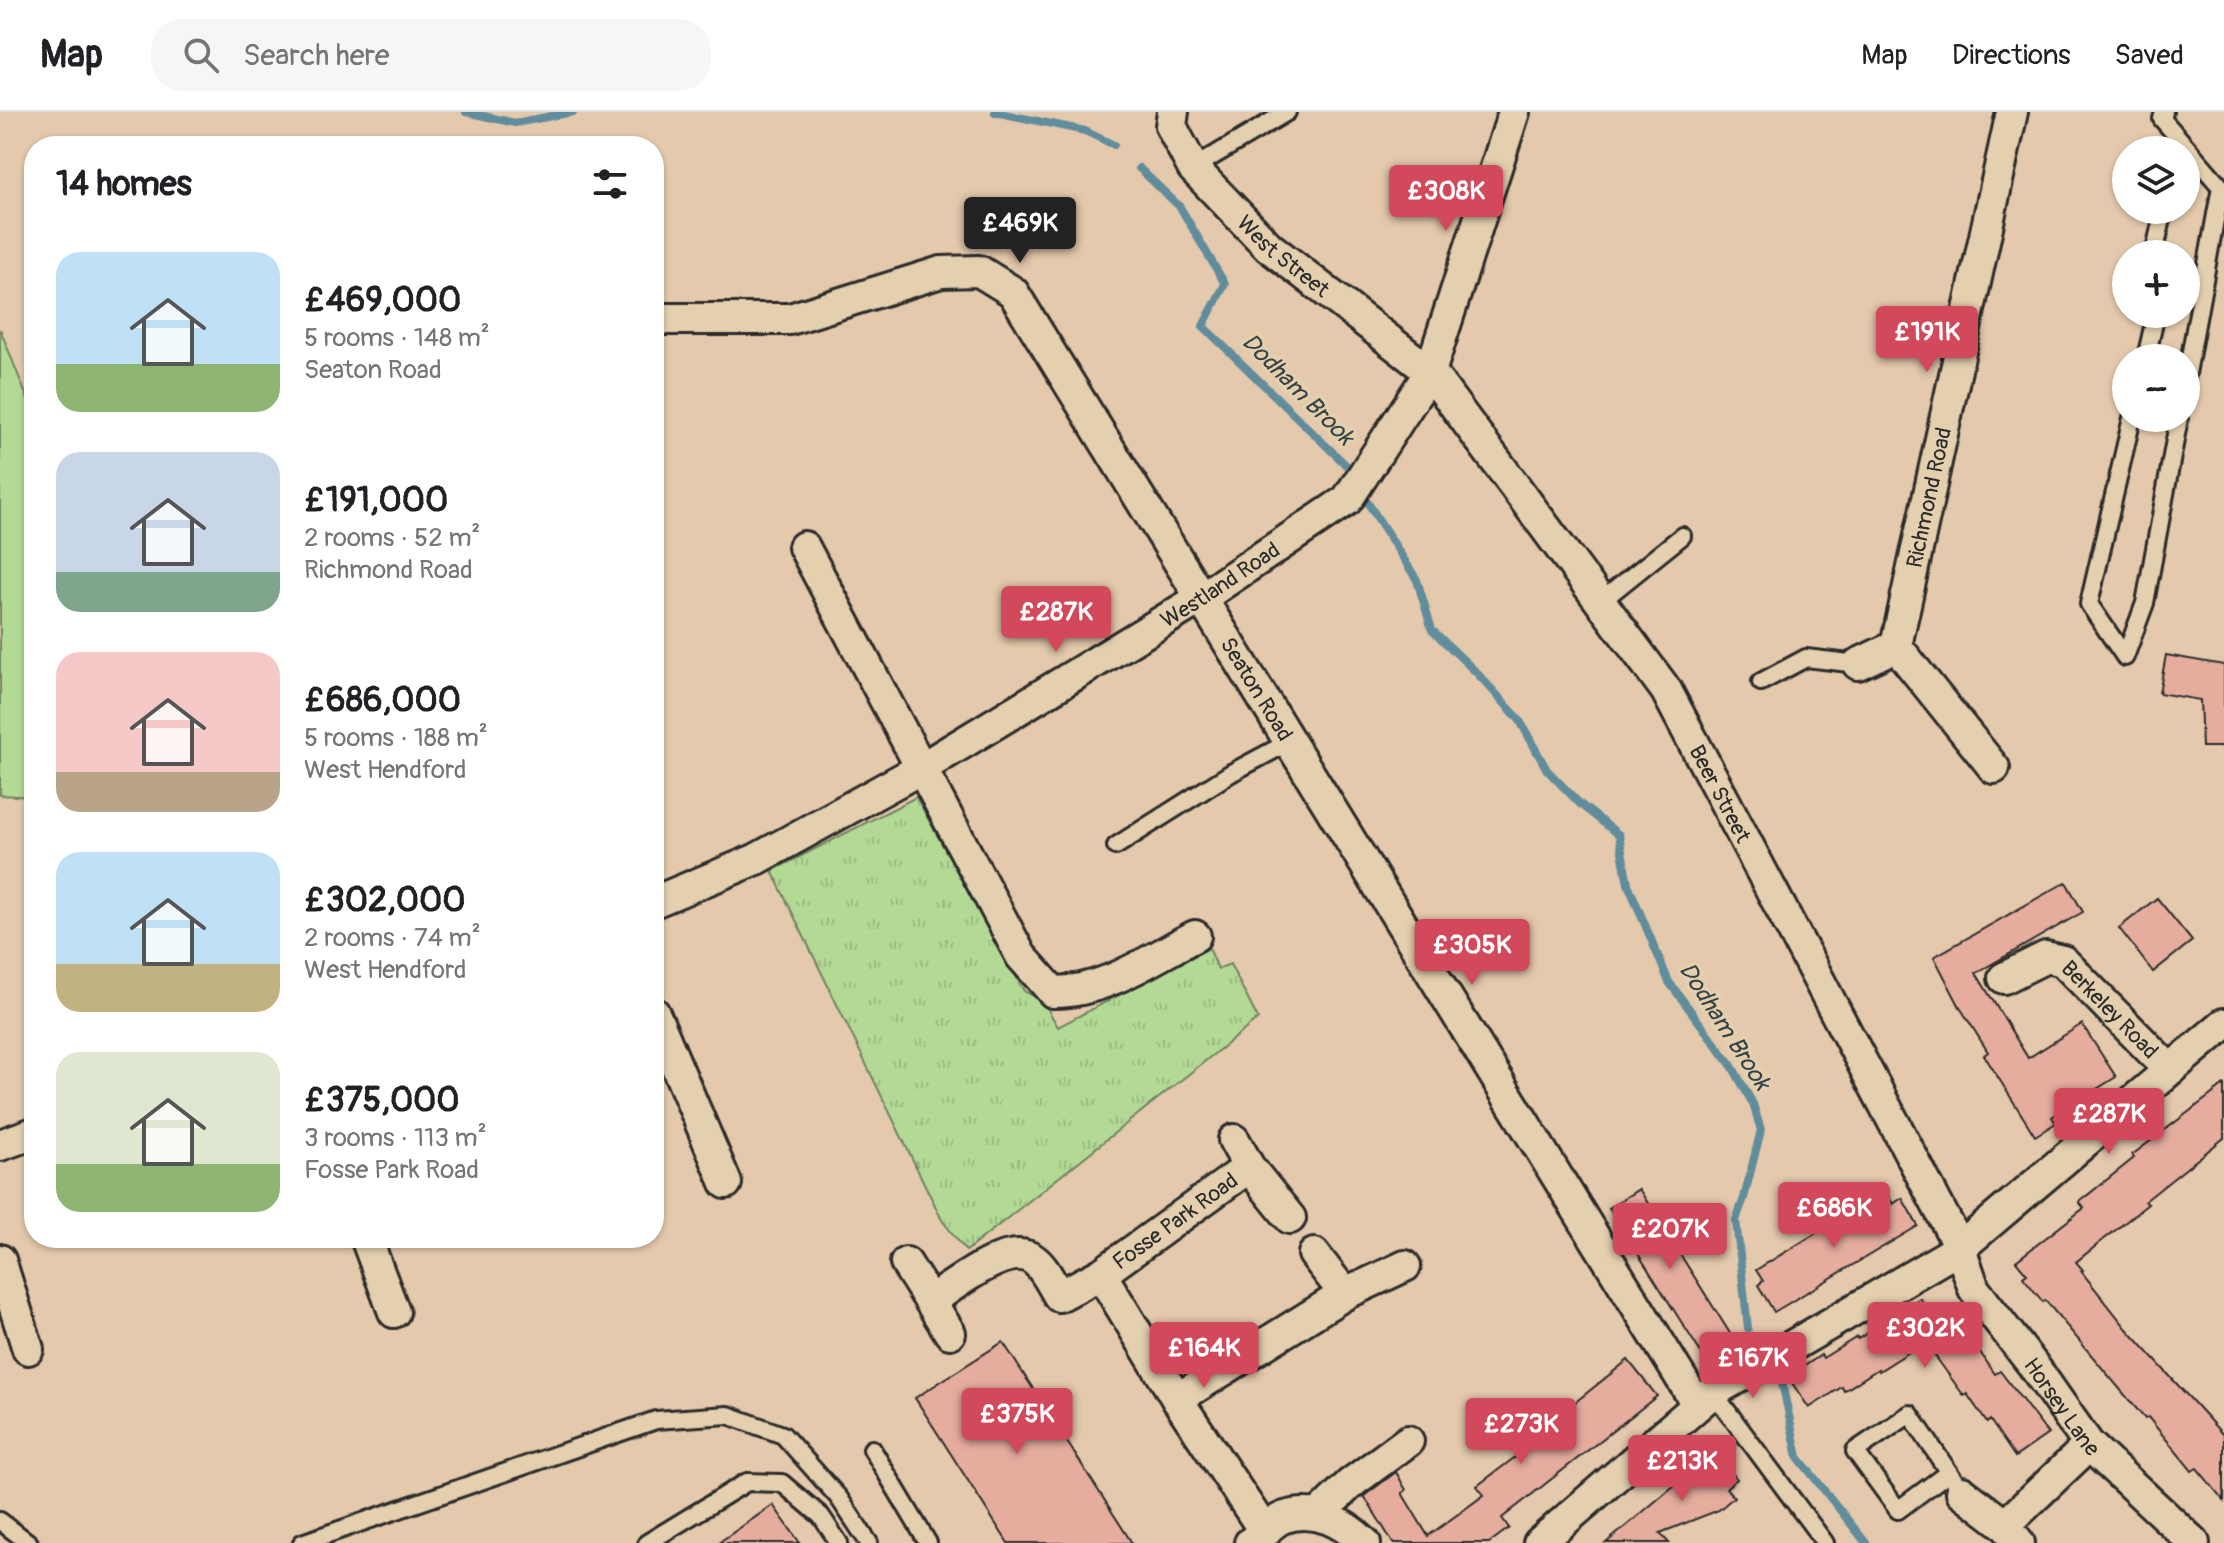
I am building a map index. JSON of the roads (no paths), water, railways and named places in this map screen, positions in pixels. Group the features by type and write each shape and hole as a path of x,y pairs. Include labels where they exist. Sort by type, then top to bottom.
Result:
{"street":[{"name":"West Street","path":"1173,112 1171,126 1193,168 1269,247 1430,372"},
{"name":"Westland Road","path":"664,898 757,859 920,769 1201,598 1347,500 1430,372 1514,112"},
{"name":"Richmond Road","path":"1896,646 2012,112"},
{"name":"Seaton Road","path":"664,319 790,319 941,272 979,271 1013,292 1289,742 1705,1398"},
{"name":"Beer Street","path":"1430,372 1666,690 1960,1248"},
{"path":"804,547 1021,956 1053,992 1076,993 1100,984 1195,936"},
{"path":"1858,664 1896,646 1994,768"},
{"name":"Berkeley Road","path":"2004,978 2046,957 2063,961 2169,1069"},
{"path":"1539,1543 1705,1398 1960,1248 2224,1024"},
{"path":"664,1037 726,1183"},
{"path":"0,1145 24,1137"},
{"name":"Fosse Park Road","path":"1234,1140 1249,1167 1290,1218"},
{"name":"Fosse Park Road","path":"930,1301 990,1263 1005,1256 1021,1254 1034,1260 1059,1296 1101,1274 1249,1167"},
{"path":"370,1248 394,1312"},
{"name":"Horsey Lane","path":"1960,1248 1974,1289 2089,1445 2194,1543"},
{"path":"1314,1254 1345,1294"},
{"path":"0,1260 28,1349"},
{"path":"906,1263 950,1333"},
{"path":"1177,1399 1345,1294 1405,1266"},
{"name":"Fosse Park Road","path":"1101,1274 1258,1538 1284,1517 1318,1515"},
{"path":"1365,1543 1345,1525 1318,1515 1350,1484 1408,1441"},
{"path":"1956,1482 2012,1534 2089,1445"}],"lane":[{"path":"1193,168 1287,112"},
{"path":"2164,112 2162,119 2173,136"},
{"path":"2192,344 2221,187 2200,166"},
{"path":"2129,432 2089,604 2125,657 2145,603 2176,432"},
{"path":"1600,602 1682,536"},
{"path":"1761,682 1806,658 1858,664"},
{"path":"1116,846 1231,773 1289,742"},
{"path":"1705,1398 1825,1543"},
{"path":"1910,1414 1956,1482 1898,1510 1855,1451 1910,1414"},
{"path":"302,1543 656,1420 728,1415 783,1435 839,1498 869,1543"},
{"path":"872,1449 928,1543"},
{"path":"647,1543 747,1482 782,1483 821,1516 839,1543"},
{"path":"0,1521 29,1543"}],"waterway":[{"path":"466,112 515,123 573,112"},
{"path":"995,112 1085,131 1114,145"},
{"path":"1139,168 1180,207 1225,284 1203,326 1346,465"},
{"name":"Dodham Brook","path":"1368,503 1417,580 1432,630 1519,719 1547,770 1580,804 1619,835 1628,884 1669,982 1732,1066 1753,1104 1761,1130 1736,1220 1748,1328"},
{"name":"Dodham Brook","path":"1782,1383 1798,1457 1866,1543"}]}
